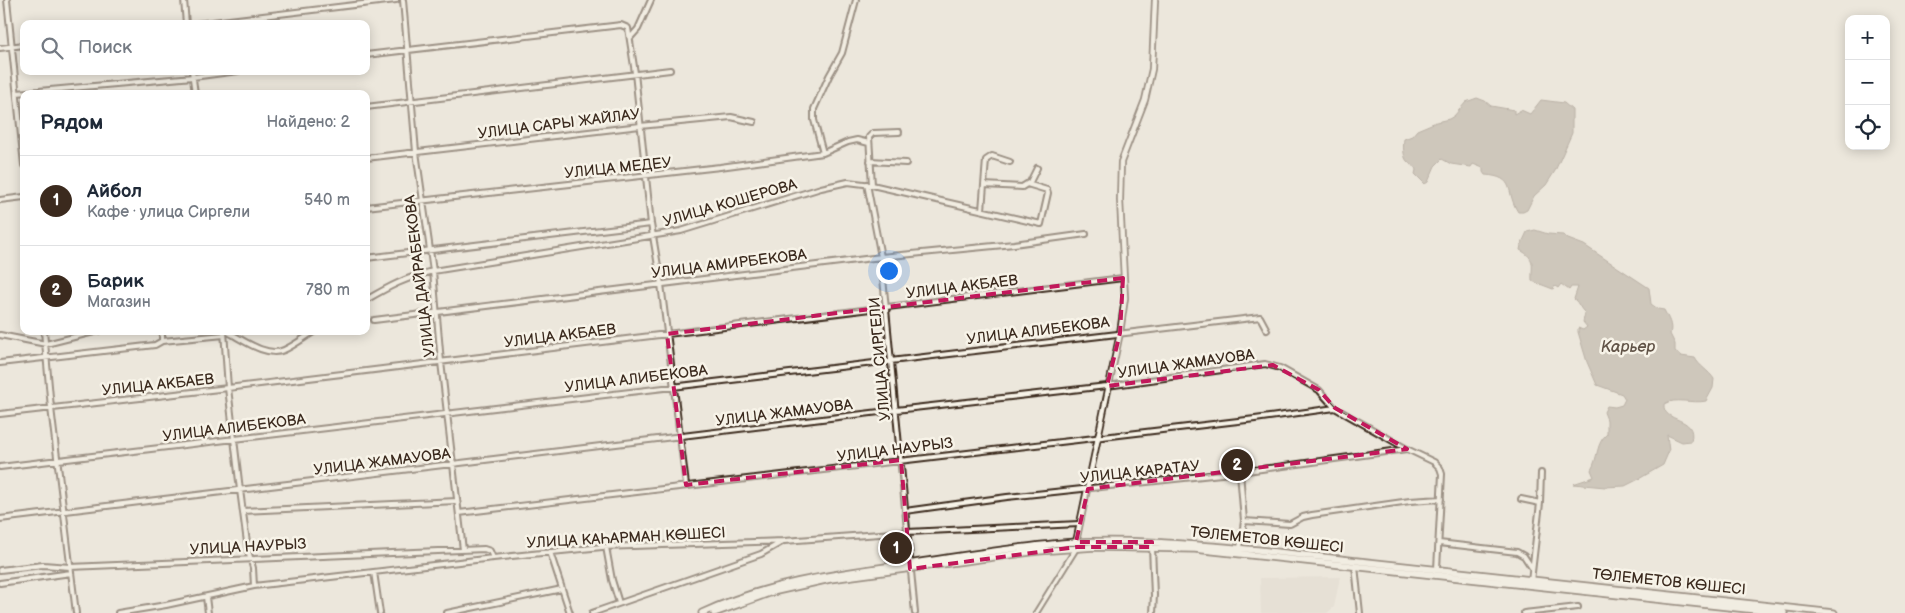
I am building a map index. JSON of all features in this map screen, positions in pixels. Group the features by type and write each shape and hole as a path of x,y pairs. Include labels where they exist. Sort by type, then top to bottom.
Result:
{"main road":[{"name":"ТӨЛЕМЕТОВ КӨШЕСІ","path":"702,613 749,594 795,581 1076,545 1240,548 1354,564 1437,569 1530,583 1784,613"},
{"name":"ТӨЛЕМЕТОВ КӨШЕСІ","path":"1152,545 1834,613"},
{"name":"ТӨЛЕМЕТОВ КӨШЕСІ","path":"714,613 750,598 795,586 910,566"}],"street":[{"path":"7,0 20,122"},
{"path":"184,0 186,20"},
{"path":"229,20 396,0"},
{"name":"УЛИЦА ДАЙРАБЕКОВА","path":"403,0 416,152 438,312 441,362 463,550"},
{"path":"630,38 638,29 651,0"},
{"path":"823,153 814,120 814,109 842,53 856,0"},
{"path":"1036,613 1076,545 1120,333 1125,298 1120,162 1144,100 1152,69 1155,0"},
{"path":"370,54 621,25 628,28 686,485"},
{"path":"0,48 20,45"},
{"path":"370,107 670,70"},
{"path":"40,90 208,75"},
{"path":"193,77 194,90"},
{"path":"16,92 20,92"},
{"name":"УЛИЦА САРЫ ЖАЙЛАУ","path":"370,158 731,117 754,122"},
{"path":"869,143 869,137 873,133 899,132"},
{"name":"УЛИЦА МЕДЕУ","path":"370,207 646,176 823,153 857,140 869,143"},
{"name":"УЛИЦА СИРГЕЛИ","path":"869,143 870,184 881,256 915,613"},
{"path":"982,210 986,160 992,156 1010,162"},
{"path":"870,161 906,163"},
{"path":"984,185 1022,187 1030,182 1037,168"},
{"name":"УЛИЦА КОШЕРОВА","path":"370,298 395,283 410,277 681,231 821,188 848,182 870,184 1039,224 1042,222 1048,193 1047,190 1027,184"},
{"path":"0,200 20,198"},
{"path":"370,257 652,224"},
{"name":"УЛИЦА АМИРБЕКОВА","path":"374,320 881,256 1014,244 1086,234"},
{"name":"УЛИЦА АКБАЕВ","path":"0,414 228,388 1123,278"},
{"name":"УЛИЦА АЛИБЕКОВА","path":"0,467 891,359 1260,317 1267,330"},
{"path":"0,335 46,344 82,335"},
{"path":"45,335 51,408 76,613"},
{"path":"162,335 162,341"},
{"path":"0,363 155,345 162,341 204,335"},
{"path":"225,335 228,388 254,586"},
{"path":"231,335 260,349 273,352 283,350 308,335"},
{"name":"УЛИЦА ЖАМАУОВА","path":"0,519 1108,386 1265,364 1273,365 1319,390 1335,408 1407,449 1434,462 1440,468 1441,499 1437,569"},
{"name":"УЛИЦА НАУРЫЗ","path":"459,513 1335,408"},
{"name":"УЛИЦА КАРАТАУ","path":"905,511 1007,497 1240,472 1407,449"},
{"path":"1240,472 1244,521 1240,548"},
{"path":"1530,583 1540,503 1541,473"},
{"path":"1244,521 1290,524 1303,517 1312,515 1410,501 1441,499"},
{"path":"1521,499 1540,503"},
{"path":"243,511 457,500"},
{"name":"УЛИЦА КАҺАРМАН КӨШЕСІ","path":"118,613 254,586 550,552 606,547 784,541 907,532 1079,524"},
{"path":"592,613 761,554 784,541"},
{"path":"1439,543 1517,552 1524,556 1532,568"},
{"path":"1152,545 1153,613"},
{"path":"606,547 612,580 619,603"},
{"name":"УЛИЦА НАУРЫЗ","path":"0,570 43,565 70,567 484,549 490,551 493,558"},
{"path":"550,552 570,613"},
{"path":"1354,564 1360,613"},
{"path":"374,572 380,613"},
{"path":"0,583 71,573"},
{"path":"448,613 562,589"},
{"path":"206,596 208,613"},
{"path":"1524,613 1578,607"}],"highlighted area":[{"path":"1123,278 1120,333 1107,386 1273,365 1319,390 1335,408 1407,449 1088,489 1076,542 1152,542 1152,547 1077,547 910,569 901,460 686,485 667,334"}],"shaded area":[{"path":"1340,577 1334,607 1327,613 1261,613 1260,578"}],"water":[{"path":"1477,98 1491,106 1514,110 1514,114 1521,110 1530,114 1541,100 1564,103 1572,110 1572,133 1555,171 1546,185 1534,196 1527,210 1523,212 1518,212 1514,205 1506,182 1495,176 1485,175 1483,168 1473,164 1471,167 1451,164 1442,159 1435,166 1428,182 1425,184 1415,174 1416,170 1406,159 1404,139 1412,136 1417,130 1449,119 1466,102"},
{"name":"Карьер","path":"1535,230 1548,234 1563,235 1584,245 1649,288 1651,304 1658,309 1664,310 1668,319 1675,351 1681,356 1695,358 1714,379 1713,388 1706,401 1673,401 1664,404 1668,415 1689,427 1692,433 1691,441 1682,442 1667,435 1669,451 1663,465 1625,486 1605,487 1573,484 1594,477 1591,470 1601,441 1607,434 1607,420 1604,412 1607,406 1615,407 1622,405 1625,399 1622,394 1597,385 1587,362 1578,332 1578,328 1583,330 1587,327 1583,322 1585,313 1574,299 1578,287 1571,287 1569,290 1561,284 1558,288 1555,286 1553,289 1532,281 1531,260 1520,250 1527,232"}],"place":[{"name":"Барик","path":"1237,465"},
{"name":"Айбол","path":"896,548"}]}
